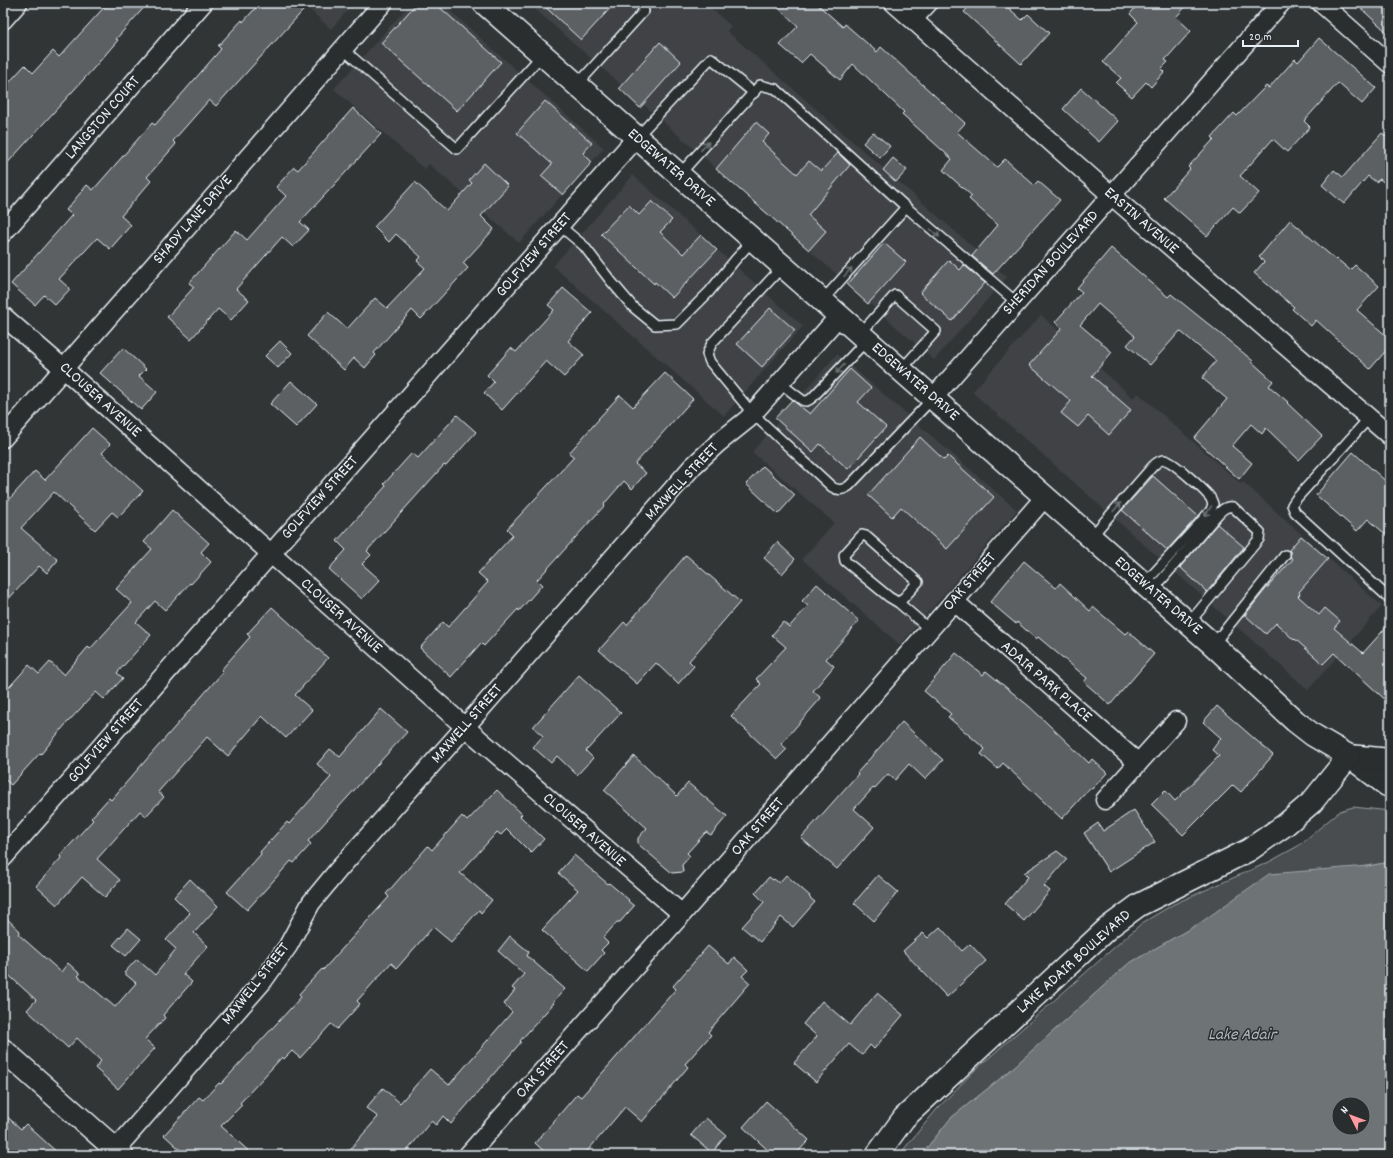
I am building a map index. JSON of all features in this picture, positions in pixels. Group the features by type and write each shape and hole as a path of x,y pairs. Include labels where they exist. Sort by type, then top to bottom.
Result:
{"street":[{"path":"3,20 18,3"},
{"name":"LANGSTON COURT","path":"3,233 203,3"},
{"name":"SHADY LANE DRIVE","path":"3,438 383,3"},
{"name":"EDGEWATER DRIVE","path":"484,3 1148,587 1295,721 1313,735 1349,756 1390,786"},
{"name":"EASTIN AVENUE","path":"894,3 1112,196 1390,436"},
{"path":"913,19 928,3"},
{"name":"SHERIDAN BOULEVARD","path":"932,398 1281,3"},
{"path":"1321,3 1390,64"},
{"name":"GOLFVIEW STREET","path":"3,858 560,226 636,137"},
{"name":"CLOUSER AVENUE","path":"3,316 465,727 682,914"},
{"name":"MAXWELL STREET","path":"119,1152 263,981 288,946 311,903 339,869 693,466 753,414 839,316"},
{"name":"OAK STREET","path":"468,1155 682,914 1045,497"},
{"name":"ADAIR PARK PLACE","path":"954,601 1138,763"},
{"path":"1105,800 1176,721"},
{"name":"EDGEWATER DRIVE","path":"1349,756 1390,760"},
{"name":"LAKE ADAIR BOULEVARD","path":"877,1155 904,1118 1109,927 1139,905 1249,850 1285,825 1312,802 1349,756"},
{"path":"3,1050 119,1152"}],"lane":[{"path":"577,86 644,11 641,3"},
{"path":"343,49 457,149 542,54"},
{"path":"636,137 710,58 754,93"},
{"path":"679,175 760,85 776,89 906,207 1016,302"},
{"path":"822,301 906,207"},
{"path":"560,226 584,246 633,307 655,325 677,324 709,292 753,240"},
{"path":"783,266 712,343 707,354 710,362 753,414 832,487 836,490 840,490 849,486 932,398"},
{"path":"780,383 802,400 805,401 812,398 863,337 895,295 936,331 901,370"},
{"path":"1369,418 1292,505 1295,512 1390,599"},
{"path":"1091,537 1152,466 1164,460 1181,470 1210,497 1213,504 1211,510 1148,587"},
{"path":"1148,587 1224,508 1229,506 1233,507 1256,527 1260,532 1259,539 1255,546 1188,623"},
{"path":"899,603 918,582 866,536 862,535 844,555 845,561 930,629"},
{"path":"1213,645 1285,555"}],"shaded area":[{"path":"302,3 354,3 331,29"},
{"path":"411,3 441,3 604,148 519,243 429,164 424,169 334,89"},
{"path":"528,3 705,3 731,26 727,31 1007,277 934,360"},
{"path":"633,175 803,326 724,416 553,266"},
{"path":"1041,315 1133,398 1138,393 1241,484 1243,482 1382,606 1308,690 972,392"},
{"path":"837,354 1017,510 900,645 802,559 834,523 752,452"},
{"path":"1353,807 1390,811 1390,862 1368,866 1200,923 1128,964 1006,1074 951,1118 921,1155 899,1155 937,1109 974,1071 1142,923 1174,904 1269,862 1298,846 1340,811"}],"water":[{"name":"Lake Adair","path":"1390,862 1390,1155 921,1155 951,1118 1006,1074 1128,964 1200,923 1269,874 1368,866"}],"building":[{"path":"108,3 148,3 116,39 118,40 93,69 3,168 3,89 25,65 33,73 53,51 59,57"},
{"path":"260,3 310,3 216,106 209,100 173,141 176,144 147,177 151,181 121,216 131,225 110,249 97,238 59,279 70,289 55,305 44,295 35,305 11,284 72,215 66,210 87,185 93,190 152,123 155,125 221,49 218,46"},
{"path":"417,3 435,3 501,62 457,111 381,43"},
{"path":"541,3 615,3 581,40"},
{"path":"773,3 816,3 843,27 845,24 877,52 881,47 965,123 957,132 997,167 1005,159 1034,185 1038,181 1060,200 993,274 972,256 998,225 969,199 972,196 943,170 952,159 902,114 904,112 853,64 840,80 810,54 801,63 780,45 798,26"},
{"path":"972,3 1003,3 1022,20 1028,14 1049,33 1021,64 964,12"},
{"path":"1139,3 1189,3 1176,17 1191,31 1165,60 1168,62 1161,69 1164,72 1151,87 1146,82 1132,97 1116,83 1121,78 1103,62 1138,22 1130,14"},
{"path":"1355,3 1390,3 1390,35"},
{"path":"1319,38 1376,88 1362,104 1338,83 1304,121 1310,127 1287,152 1273,139 1240,176 1259,193 1240,213 1233,207 1207,236 1164,198 1190,169 1188,167 1214,139 1212,137 1234,113 1237,116 1266,86 1269,88 1295,59 1298,62"},
{"path":"660,42 681,62 640,108 619,88"},
{"path":"1081,88 1118,121 1099,142 1063,109"},
{"path":"545,101 592,143 583,153 592,162 563,195 541,176 552,164 517,133"},
{"path":"353,108 381,134 300,222 309,230 293,247 282,237 236,289 249,300 231,320 218,309 191,339 167,317 194,287 189,283 236,230 247,240 286,196 276,187 294,167 298,170"},
{"path":"756,122 769,134 762,142 797,174 809,161 821,171 838,153 850,165 808,215 826,231 809,250 716,169"},
{"path":"873,132 890,146 880,158 863,143"},
{"path":"1382,133 1390,140 1390,188 1380,179 1376,182 1368,176 1344,204 1322,185 1334,170 1343,177"},
{"path":"893,158 907,170 896,182 883,170"},
{"path":"484,163 508,186 481,216 494,229 463,263 468,268 421,319 412,310 374,353 376,355 365,368 354,358 344,370 307,336 328,312 347,329 375,298 387,308 425,268 417,261 421,257 396,234 389,242 374,227 415,182 447,211 472,183 469,180"},
{"path":"652,201 672,220 660,232 683,254 701,235 717,250 672,298 655,282 654,284 601,234 629,205 639,215"},
{"path":"1290,220 1336,260 1337,259 1350,270 1355,265 1379,286 1357,310 1390,339 1390,346 1370,369 1316,320 1311,326 1292,309 1294,307 1254,273 1264,262 1259,257"},
{"path":"884,243 906,262 868,304 847,285"},
{"path":"1111,248 1168,297 1171,294 1253,361 1252,362 1273,381 1269,386 1288,402 1287,403 1322,436 1299,460 1266,428 1262,434 1251,424 1232,446 1252,463 1239,479 1194,438 1227,399 1202,378 1216,361 1180,331 1150,365 1127,345 1135,336 1098,304 1080,325 1112,352 1092,376 1131,410 1109,435 1088,416 1078,427 1061,413 1071,401 1029,365 1062,328 1055,322 1082,292 1077,288"},
{"path":"949,260 960,270 964,265 985,283 952,321 920,293"},
{"path":"563,288 592,313 568,341 584,355 564,377 546,361 502,410 484,393 494,382 487,375 511,348 516,352 554,310 548,305"},
{"path":"770,308 795,330 762,367 737,344"},
{"path":"280,341 292,353 278,368 265,356"},
{"path":"123,348 146,369 139,376 157,392 141,410 100,373"},
{"path":"850,369 871,388 858,402 886,427 848,469 820,444 813,452 775,418 792,400 810,414"},
{"path":"665,373 693,399 635,464 646,473 632,489 624,481 604,504 605,505 537,580 542,585 519,611 518,609 484,646 481,643 451,677 420,648 443,622 448,627 488,582 478,573 513,535 507,529 574,457 569,453 598,419 620,395 633,407"},
{"path":"291,381 317,404 296,427 270,404"},
{"path":"457,415 476,432 446,466 444,465 367,551 371,555 362,564 380,580 362,599 329,569 346,550 337,541 386,486 384,484 412,453 418,458"},
{"path":"92,428 110,444 102,453 143,491 118,517 112,512 95,530 54,492 21,528 58,560 47,573 39,566 3,605 3,506 35,471 45,480"},
{"path":"920,437 944,460 948,456 994,497 947,549 901,507 892,517 868,495"},
{"path":"1353,452 1390,485 1390,538 1368,519 1357,531 1316,495"},
{"path":"763,466 795,495 778,514 746,484"},
{"path":"1153,476 1198,516 1167,550 1122,510"},
{"path":"172,510 209,543 201,552 211,562 165,610 155,601 136,622 151,635 117,673 123,678 104,699 96,692 66,724 41,754 40,753 11,785 3,778 3,694 29,665 39,674 50,662 64,675 88,647 90,649 132,603 116,589 152,549 144,542"},
{"path":"1217,524 1244,547 1207,592 1180,567"},
{"path":"1301,536 1328,559 1299,592 1300,594 1298,596 1319,615 1325,608 1340,621 1334,628 1363,653 1390,623 1390,704 1334,653 1323,664 1276,623 1266,634 1245,615 1293,559 1290,557 1291,553 1289,550"},
{"path":"777,542 795,559 782,574 764,558"},
{"path":"686,555 740,602 689,661 694,666 678,684 656,663 637,684 599,650 624,622 627,625"},
{"path":"1024,561 1056,588 1060,583 1090,611 1093,607 1125,634 1128,631 1154,654 1110,705 1084,682 1087,678 1038,637 1036,639 1017,622 1016,624 990,602"},
{"path":"817,584 859,621 826,659 834,666 813,691 821,698 781,744 787,749 777,759 731,716 761,684 756,679 786,647 772,635 783,622 789,627 808,606 802,601"},
{"path":"272,607 328,658 295,695 312,710 286,738 262,716 228,756 207,737 158,792 164,797 146,816 140,811 97,859 120,880 105,897 82,877 57,905 36,886 61,858 60,856 93,820 91,818 109,798 111,800 223,672 221,670 250,637 247,634"},
{"path":"956,653 983,675 986,671 1030,707 1089,763 1092,759 1107,773 1092,789 1090,788 1062,819 1003,763 998,769 981,754 985,749 948,717 951,714 924,691"},
{"path":"579,675 621,713 586,751 593,758 577,775 557,756 551,763 533,747 543,736 533,727"},
{"path":"1217,706 1273,755 1241,792 1233,785 1183,835 1151,804 1165,790 1175,801 1219,756 1212,750 1221,738 1203,722"},
{"path":"381,709 407,732 308,841 311,844 294,863 291,861 247,910 227,892 287,822 289,824 331,777 317,764 330,749 340,757"},
{"path":"902,722 943,760 925,779 909,764 895,780 888,774 874,789 873,788 854,809 874,827 837,869 801,838"},
{"path":"634,756 677,796 688,783 727,816 711,835 706,832 687,853 690,856 682,865 683,872 672,873 638,844 638,838 647,828 604,790"},
{"path":"497,790 522,814 520,816 544,839 531,853 507,829 501,835 497,832 460,873 492,900 481,913 479,910 451,942 433,927 397,968 391,963 357,1001 360,1004 337,1029 331,1024 300,1058 292,1051 284,1059 282,1057 240,1103 242,1105 221,1126 253,1155 186,1155 164,1135 199,1097 203,1100 219,1083 221,1084 301,997 299,994 322,969 323,970 389,897 386,894 428,846 432,850 462,816 467,821"},
{"path":"1134,810 1155,842 1109,872 1084,833 1098,823 1103,831"},
{"path":"1057,851 1067,859 1044,886 1050,891 1024,921 1005,904 1028,877 1024,873"},
{"path":"574,855 629,900 628,901 634,906 603,938 608,943 601,950 604,953 588,971 542,930 578,890 558,873"},
{"path":"786,875 815,902 793,927 781,917 760,942 742,927 764,902 755,893 769,877 779,883"},
{"path":"878,875 898,892 874,921 854,903"},
{"path":"190,879 218,906 194,933 208,946 183,974 192,982 163,1015 165,1018 145,1039 155,1048 118,1089 95,1068 101,1061 77,1038 68,1048 27,1010 36,1000 3,970 3,915 20,931 18,934 61,972 68,963 80,974 78,976 115,1007 136,983 124,973 137,959 155,975 176,949 166,940 190,913 174,897"},
{"path":"940,927 962,951 970,944 986,961 947,997 903,951 923,933 928,938"},
{"path":"128,928 141,939 126,956 113,945"},
{"path":"510,936 529,952 527,956 565,989 451,1124 443,1116 436,1125 431,1121 404,1155 345,1155 378,1117 366,1108 383,1088 400,1103 430,1069 449,1085 512,1012 504,1004 515,990 512,988 524,974 498,951"},
{"path":"708,946 729,964 734,957 748,970 742,976 750,983 708,1032 711,1035 685,1064 688,1067 642,1122 625,1107 584,1155 548,1155 535,1143 577,1094 581,1097 612,1062 676,989 673,986"},
{"path":"877,993 903,1015 874,1049 870,1045 862,1055 849,1044 816,1082 794,1063 817,1036 803,1024 822,1001 850,1025"},
{"path":"766,1101 809,1140 795,1155 773,1155 743,1127"},
{"path":"3,1113 21,1129 26,1124 60,1155 3,1155"},
{"path":"706,1118 726,1135 712,1153 691,1135"}]}
